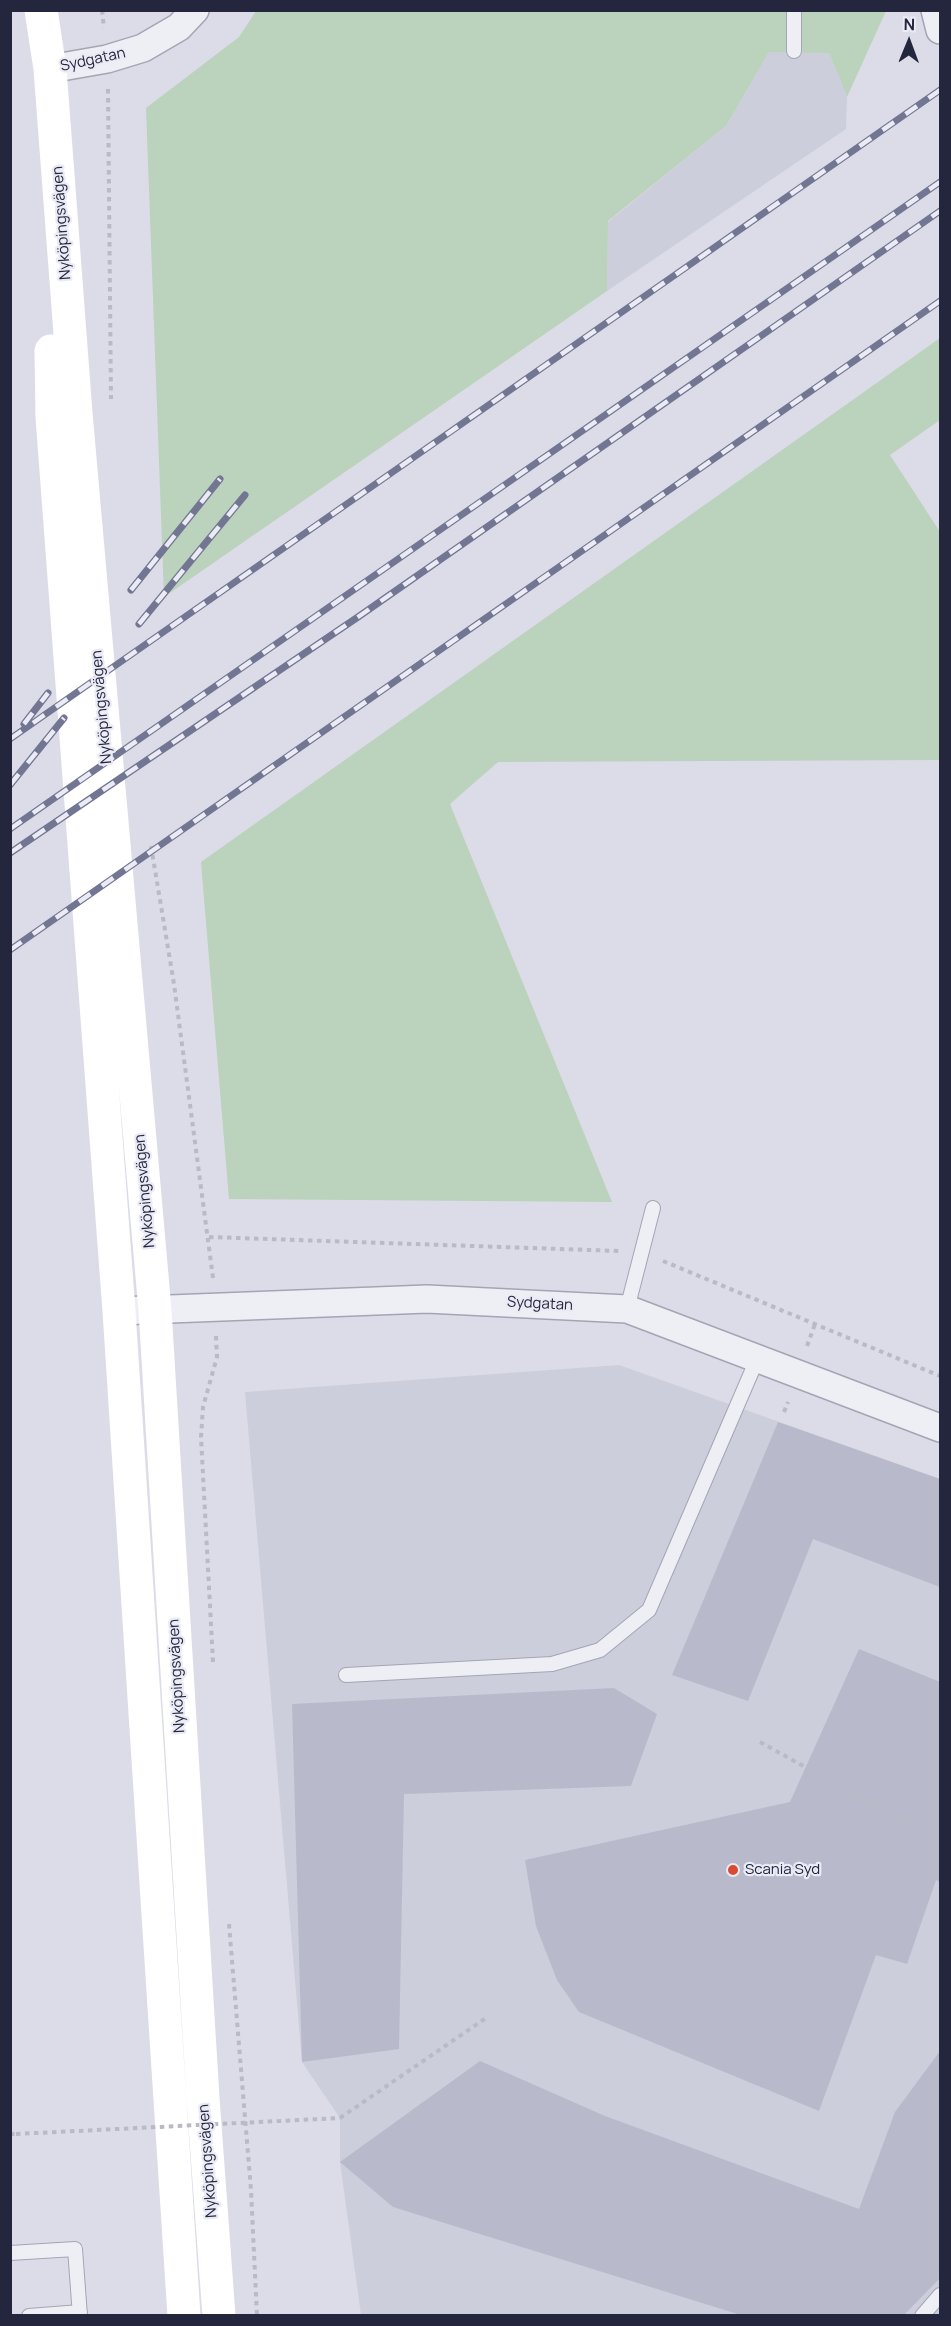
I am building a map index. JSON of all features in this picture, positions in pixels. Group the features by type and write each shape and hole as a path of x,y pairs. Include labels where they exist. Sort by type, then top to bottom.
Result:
{"main road":[{"name":"Nyköpingsvägen","path":"41,10 50,69 76,413 155,1310 203,2098 219,2316"},
{"name":"Nyköpingsvägen","path":"50,69 51,417 119,1311 184,2316"}],"street":[{"name":"Sydgatan","path":"50,69 107,59 143,48 179,27 195,10"},
{"path":"935,10 940,30"},
{"name":"Sydgatan","path":"119,1311 427,1299 627,1309 940,1428"}],"lane":[{"path":"794,10 794,51"},
{"path":"627,1309 653,1208"},
{"path":"346,1674 552,1664 600,1650 649,1610 758,1357"},
{"path":"10,2253 75,2249 80,2314 29,2316"},
{"path":"922,2316 940,2295"}],"path":[{"path":"760,1742 940,1842"},
{"path":"13,2134 340,2118 486,2018"}],"shaded area":[{"path":"769,52 829,53 847,97 846,129 607,291 608,222 726,126"},
{"path":"619,1365 940,1479 940,2315 361,2315 340,2162 340,2118 302,2062 245,1392"}],"green space":[{"path":"256,11 886,11 847,97 829,53 769,52 726,126 608,221 607,291 164,597 146,108 239,37"},
{"path":"940,338 940,420 890,455 940,532 940,760 498,762 450,804 612,1202 229,1199 201,862"}],"building":[{"path":"778,1422 940,1479 940,1587 813,1539 748,1701 672,1675"},
{"name":"Scania Syd","path":"859,1649 940,1682 940,1882 936,1880 907,1964 876,1955 819,2111 579,2012 557,1980 536,1926 525,1860 790,1802"},
{"path":"614,1688 657,1714 631,1786 404,1794 399,2049 302,2062 292,1704"},
{"path":"940,2051 940,2278 903,2316 744,2316 393,2207 340,2162 480,2061 605,2116 859,2209 895,2112"}],"railway":[{"path":"10,739 940,90"},
{"path":"10,829 940,182"},
{"path":"10,853 358,617 940,211"},
{"path":"10,950 940,301"},
{"path":"131,590 220,479"},
{"path":"139,624 245,495"},
{"path":"24,724 48,693"},
{"path":"10,785 64,718"}],"place":[{"name":"Scania Syd","path":"733,1870"}]}
